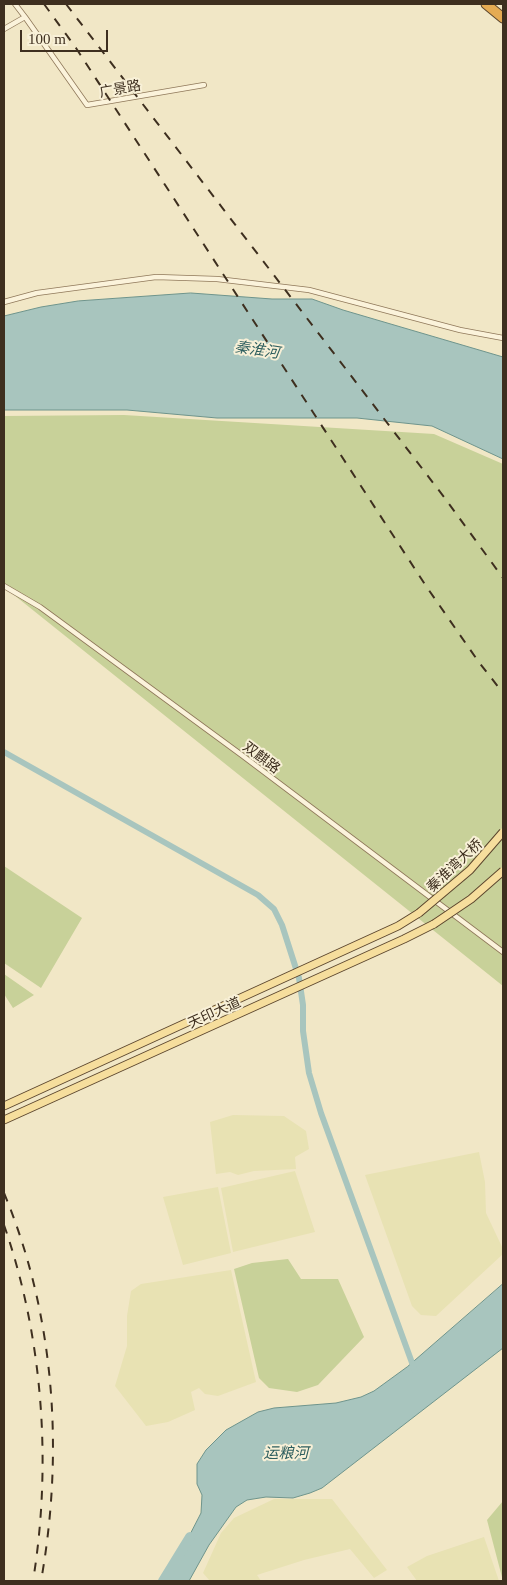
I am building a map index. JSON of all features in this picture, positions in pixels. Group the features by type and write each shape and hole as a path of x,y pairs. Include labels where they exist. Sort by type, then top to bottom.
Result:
{"highway":[{"path":"486,4 503,18"}],"main road":[{"name":"秦淮湾大桥","path":"419,913 470,870 503,832"},
{"name":"天印大道","path":"4,1120 404,939 434,924 471,899 503,871"},
{"name":"天印大道","path":"4,1106 398,926 419,913"}],"street":[{"name":"广景路","path":"16,4 87,105 204,85"},
{"path":"4,29 25,17"},
{"path":"4,302 37,293 156,277 217,279 309,290 460,330 503,338"},
{"name":"双麒路","path":"4,586 40,607 503,952"}],"shaded area":[{"path":"233,1115 284,1116 306,1131 309,1149 295,1157 296,1169 254,1171 238,1175 230,1172 216,1174 210,1122"},
{"path":"479,1152 485,1182 486,1213 503,1249 503,1254 436,1316 421,1315 412,1306 365,1175"},
{"path":"295,1171 315,1232 233,1252 221,1188"},
{"path":"218,1187 231,1253 183,1265 163,1197"},
{"path":"231,1270 256,1382 218,1396 205,1394 199,1388 191,1392 195,1410 168,1422 146,1426 115,1386 127,1346 127,1316 131,1291 141,1284"},
{"path":"274,1499 332,1499 387,1570 374,1578 350,1549 304,1560 257,1575 261,1581 210,1581 203,1573 221,1533 234,1518"},
{"path":"484,1537 499,1581 417,1581 407,1567 427,1556"}],"green space":[{"path":"124,415 434,434 503,464 503,986 4,587 4,416"},
{"path":"4,866 82,918 41,988 4,963"},
{"path":"4,974 34,995 13,1008 4,994"},
{"path":"288,1259 301,1279 338,1279 364,1337 318,1385 297,1392 269,1388 259,1378 234,1269 252,1263"},
{"path":"503,1501 503,1581 487,1520"}],"water":[{"name":"秦淮河","path":"191,293 272,299 312,299 343,310 503,357 503,459 432,426 357,418 217,418 127,410 4,410 4,316 78,301"},
{"name":"运粮河","path":"503,1284 503,1348 322,1488 293,1498 266,1497 247,1500 236,1507 209,1545 189,1581 166,1581 201,1513 202,1495 197,1484 197,1464 206,1450 226,1430 258,1412 274,1408 336,1403 361,1397 374,1391 407,1367"}],"waterway":[{"path":"4,752 258,895 274,909 282,925 299,978 303,1005 303,1031 309,1073 321,1113 415,1371"},
{"path":"163,1581 190,1537"}],"railway":[{"path":"44,4 76,48 426,586 478,661 503,693"},
{"path":"66,4 444,497 503,578"},
{"path":"4,1193 21,1239 35,1287 44,1335 50,1384 53,1434 52,1483 41,1581"},
{"path":"4,1225 28,1311 40,1401 42,1492 39,1537 33,1581"}]}
